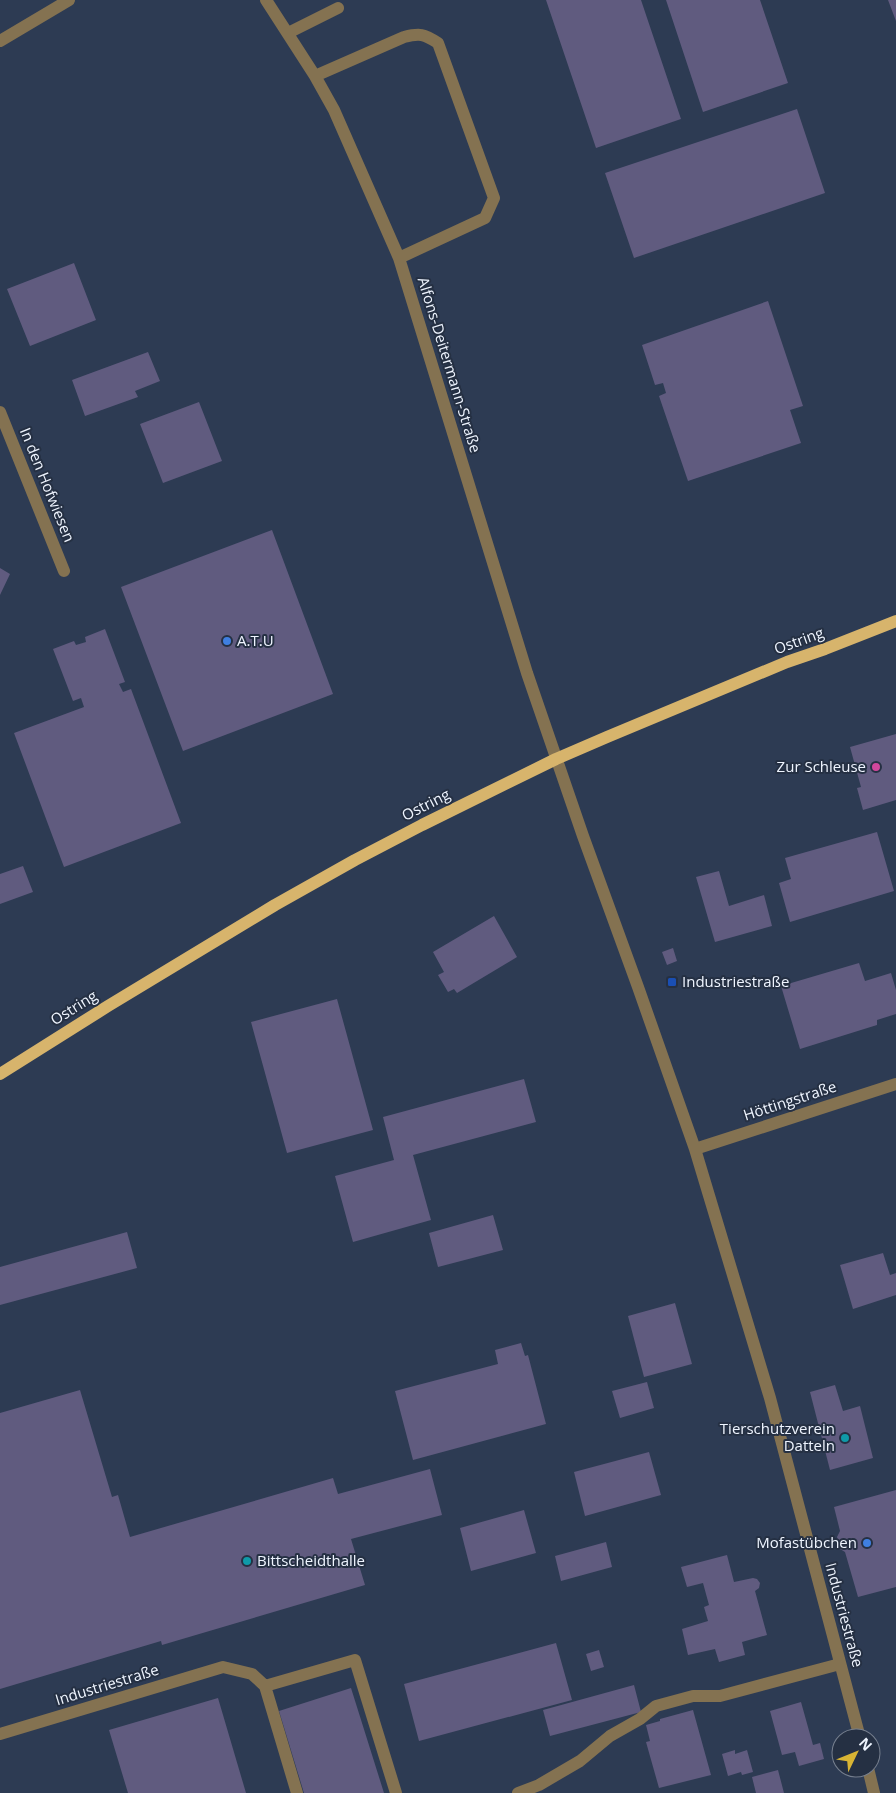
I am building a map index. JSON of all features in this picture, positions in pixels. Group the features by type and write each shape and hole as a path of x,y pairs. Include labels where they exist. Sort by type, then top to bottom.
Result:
{"main road":[{"name":"Ostring","path":"0,1074 275,905 422,824 556,759 787,662 896,621"}],"street":[{"path":"0,41 69,0"},
{"name":"Alfons-Deitermann-Straße","path":"266,0 315,76 334,110 399,258 504,600 556,759"},
{"path":"288,33 338,8"},
{"path":"315,76 404,37 417,34 426,36 438,43 494,198 485,218 399,258"},
{"name":"In den Hofwiesen","path":"0,412 64,571"},
{"name":"Industriestraße","path":"556,759 695,1149 770,1398 857,1728"},
{"name":"Höttingstraße","path":"695,1149 896,1084"},
{"path":"297,1793 265,1686 356,1660 396,1793"},
{"path":"518,1793 539,1785 580,1761 610,1736 640,1719 656,1706 693,1696 720,1696 840,1664"},
{"name":"Industriestraße","path":"0,1734 223,1667 252,1674 265,1686"},
{"path":"870,1778 874,1793"}],"shaded area":[{"path":"0,0 896,0 896,1793 0,1793"}],"building":[{"path":"546,0 641,0 681,119 596,148"},
{"path":"666,0 760,0 788,83 703,112"},
{"path":"888,0 896,0 896,21"},
{"path":"797,109 825,193 634,258 605,173"},
{"path":"74,263 96,320 30,346 7,289"},
{"path":"768,301 803,406 790,410 801,443 688,481 659,396 666,393 663,383 655,385 642,345"},
{"path":"148,352 160,381 135,391 138,397 85,416 72,380"},
{"path":"199,402 222,461 163,483 140,424"},
{"name":"A.T.U","path":"272,530 333,694 183,751 121,587"},
{"path":"0,568 10,574 0,595"},
{"path":"105,629 125,682 119,684 123,692 131,689 181,823 64,867 14,733 84,707 81,698 73,701 53,649 74,641 76,645 86,642 85,637"},
{"name":"Zur Schleuse","path":"896,734 896,800 863,810 857,788 861,787 850,747"},
{"path":"877,832 894,891 790,922 779,883 791,879 785,858"},
{"path":"23,866 33,892 0,904 0,874"},
{"path":"719,871 729,906 764,895 772,926 715,942 696,877"},
{"path":"494,916 517,957 457,993 454,989 448,992 438,975 444,972 433,952"},
{"path":"673,948 677,961 667,965 662,952"},
{"path":"859,963 865,981 891,973 896,990 896,1014 877,1020 877,1025 800,1049 781,986"},
{"path":"337,999 373,1130 287,1153 251,1022"},
{"path":"524,1079 536,1122 413,1155 431,1220 353,1242 335,1176 394,1160 383,1117"},
{"path":"493,1215 503,1250 438,1267 429,1233"},
{"path":"127,1232 137,1268 0,1305 0,1267"},
{"path":"883,1253 890,1275 896,1273 896,1295 853,1309 840,1265"},
{"path":"675,1303 692,1364 644,1377 628,1316"},
{"path":"521,1343 525,1356 528,1355 546,1424 413,1460 395,1391 498,1364 495,1350"},
{"path":"647,1382 654,1408 620,1418 612,1391"},
{"name":"Tierschutzverein Datteln","path":"835,1385 843,1411 860,1406 873,1458 830,1470 810,1392"},
{"path":"80,1390 112,1497 118,1495 130,1537 333,1478 338,1494 430,1469 442,1515 351,1539 365,1585 162,1645 161,1641 0,1689 0,1413"},
{"path":"649,1452 661,1495 585,1516 574,1472"},
{"name":"Mofastübchen","path":"896,1490 896,1587 858,1597 845,1552 840,1549 837,1537 840,1531 834,1507"},
{"path":"524,1510 536,1553 471,1571 460,1528"},
{"path":"606,1542 612,1567 561,1581 555,1556"},
{"path":"727,1555 734,1582 753,1578 757,1579 760,1583 759,1588 755,1591 767,1635 742,1642 745,1655 719,1662 715,1649 688,1655 682,1629 708,1621 704,1607 709,1605 703,1583 687,1587 681,1567"},
{"path":"556,1643 572,1700 419,1741 404,1684"},
{"path":"599,1650 604,1667 591,1671 586,1654"},
{"path":"634,1685 641,1712 550,1736 543,1710"},
{"path":"351,1688 384,1793 304,1793 279,1711"},
{"path":"218,1698 246,1793 128,1793 109,1730"},
{"path":"801,1702 813,1745 820,1743 824,1759 799,1766 795,1752 782,1755 770,1711"},
{"path":"693,1710 711,1775 659,1788 646,1742 650,1741 646,1725"},
{"path":"735,1750 735,1754 747,1750 753,1772 742,1775 741,1772 728,1776 722,1754"},
{"path":"778,1770 784,1793 756,1793 752,1777"}],"place":[{"name":"A.T.U","path":"227,641"},
{"name":"Zur Schleuse","path":"876,767"},
{"name":"Industriestraße","path":"672,982"},
{"name":"Tierschutzverein Datteln","path":"845,1438"},
{"name":"Mofastübchen","path":"867,1543"},
{"name":"Bittscheidthalle","path":"247,1561"}]}
